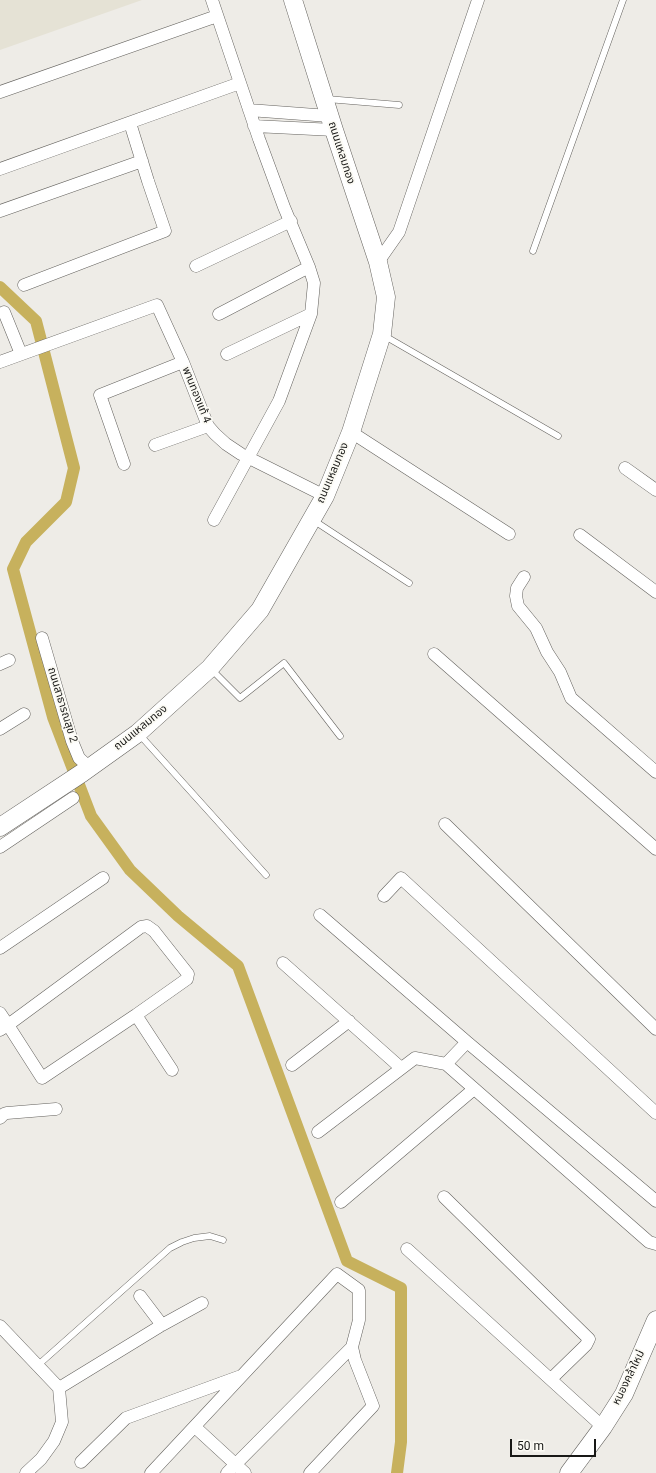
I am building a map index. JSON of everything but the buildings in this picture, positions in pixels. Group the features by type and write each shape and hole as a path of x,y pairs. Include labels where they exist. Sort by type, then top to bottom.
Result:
{"main road":[{"name":"ถนนแหลมทอง","path":"0,827 68,792 86,771 138,733 210,668 260,610 325,496 351,432 382,334 386,297 378,262 329,115 293,0"},
{"name":"หนองคล้าใหม่","path":"573,1472 624,1394 656,1320"}],"street":[{"path":"212,0 254,126 314,283 311,314 279,401 214,520"},
{"path":"378,262 399,232 478,0"},
{"path":"0,92 217,16"},
{"path":"0,169 240,83"},
{"path":"249,110 329,115"},
{"path":"254,126 329,115"},
{"path":"24,285 166,231 130,123"},
{"path":"0,211 142,161"},
{"path":"196,266 291,221"},
{"path":"219,314 309,267"},
{"name":"พานทองแท้ 4","path":"21,354 157,305 183,362 208,426 215,434 226,444 249,458 325,496"},
{"path":"0,362 21,354 4,312"},
{"path":"227,354 311,314"},
{"path":"124,464 100,395 183,362"},
{"path":"155,445 208,426"},
{"path":"351,432 509,534"},
{"path":"625,468 656,490"},
{"path":"580,535 656,592"},
{"path":"524,578 517,588 516,596 518,606 536,628 546,652 560,672 571,698 656,772"},
{"name":"ถนนสาธารณสุข 2","path":"42,638 72,741 86,771"},
{"path":"434,654 656,849"},
{"path":"0,729 24,714"},
{"path":"0,847 68,792"},
{"path":"445,824 656,1029"},
{"path":"0,948 103,878"},
{"path":"384,896 401,878 656,1113"},
{"path":"320,914 467,1042 656,1201"},
{"path":"0,1013 4,1027 42,1078 136,1016 187,979 188,974 154,930 147,926 142,927 4,1027"},
{"path":"283,962 401,1068"},
{"path":"136,1016 172,1070"},
{"path":"292,1065 349,1022"},
{"path":"446,1064 467,1042"},
{"path":"318,1132 415,1058 446,1064 649,1242 656,1244"},
{"path":"341,1202 474,1089"},
{"path":"0,1118 7,1113 56,1109"},
{"path":"444,1197 589,1339 586,1345 550,1379"},
{"path":"407,1249 603,1427"},
{"path":"151,1473 337,1274 359,1290 359,1320 352,1347 355,1360 373,1406 310,1473"},
{"path":"140,1296 162,1325"},
{"path":"59,1388 162,1325 202,1303"},
{"path":"0,1326 59,1388 62,1422 54,1442 41,1459 26,1473"},
{"path":"232,1469 352,1347"},
{"path":"81,1462 126,1418 242,1376"},
{"path":"195,1427 232,1469 245,1473"}],"lane":[{"path":"533,252 623,0"},
{"path":"329,115 399,105"},
{"path":"382,334 558,436"},
{"path":"312,519 409,582"},
{"path":"210,668 240,698 284,663 340,736"},
{"path":"138,733 266,875"},
{"path":"37,1366 170,1248 194,1238 210,1236 223,1240"}],"shaded area":[{"path":"0,0 142,0 0,50"}],"waterway":[{"path":"0,287 36,321 74,468 66,502 26,542 13,569 53,717 91,816 130,870 178,916 238,966 347,1261 401,1288 401,1442 397,1473"}]}
